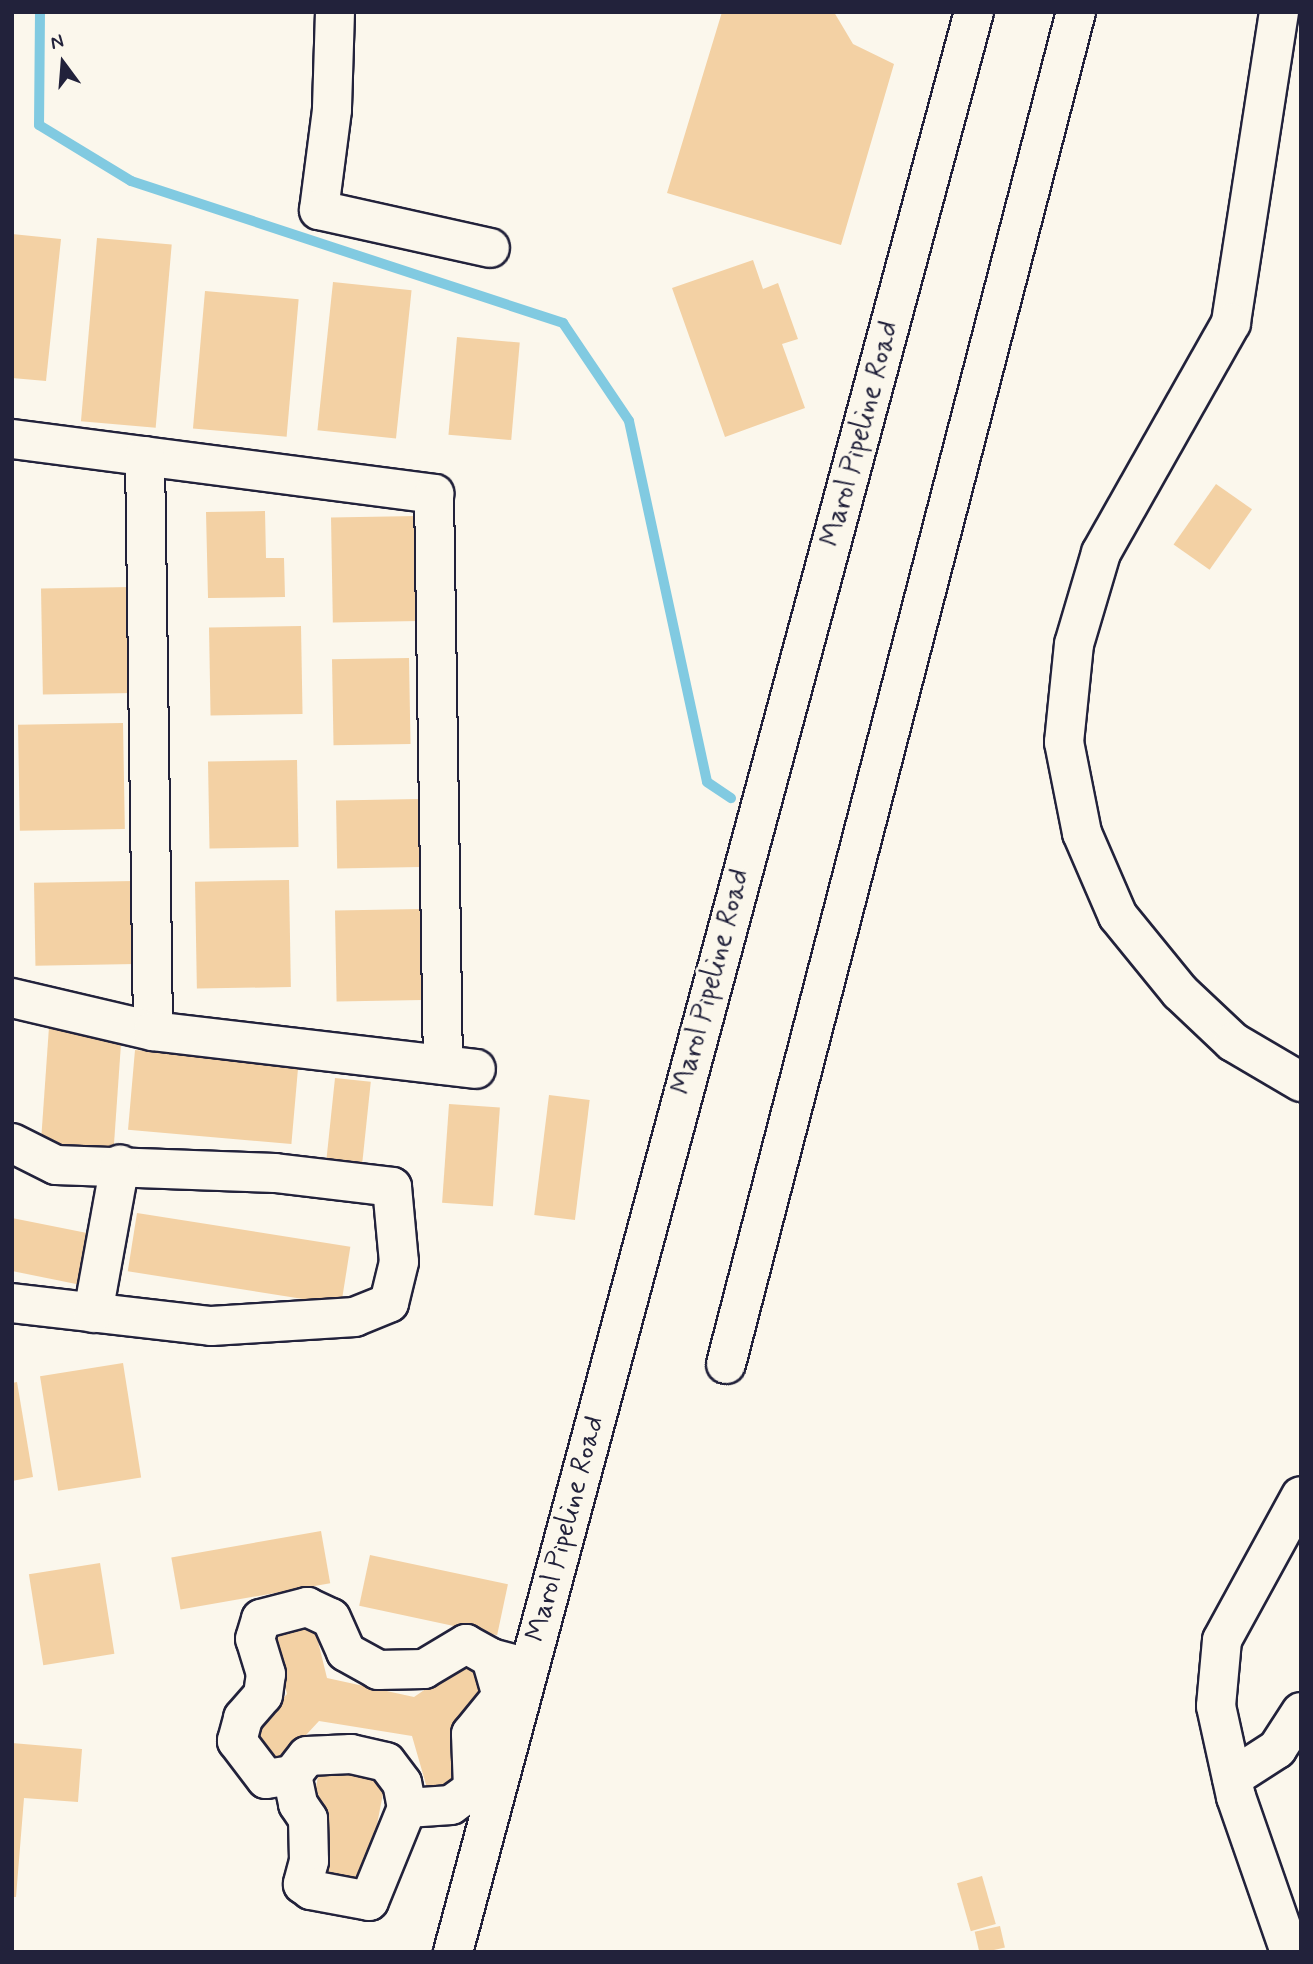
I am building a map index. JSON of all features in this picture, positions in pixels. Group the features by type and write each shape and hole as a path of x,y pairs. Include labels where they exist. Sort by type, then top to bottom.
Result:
{"street":[{"path":"335,12 332,110 319,210 490,248"},
{"name":"Marol Pipeline Road","path":"453,1952 974,12"},
{"path":"726,1364 1076,12"},
{"path":"1279,12 1231,323 1101,553 1073,643 1064,743 1082,832 1118,916 1180,992 1233,1042 1301,1082"},
{"path":"12,439 434,494 460,1067 153,1031 12,998"},
{"path":"145,456 153,1031"},
{"path":"12,1143 56,1165 120,1164 275,1173 392,1187 399,1262 389,1303 355,1317 211,1326 12,1303"},
{"path":"93,1313 120,1164"},
{"path":"1290,1952 1232,1778 1216,1706 1222,1640 1301,1496"},
{"path":"292,1775 298,1804 308,1819 309,1861 303,1884 311,1890 369,1901 407,1808 402,1783 386,1762 351,1754 307,1756 292,1775 266,1779 237,1741 243,1718 263,1695 266,1674 255,1639 261,1619 307,1608 331,1618 346,1652 378,1670 424,1669 466,1644 491,1658 529,1668"},
{"path":"407,1808 451,1805 473,1789 471,1734 502,1696 491,1658"},
{"path":"1232,1778 1277,1749 1301,1712"},
{"path":"451,1805 485,1830"}],"building":[{"path":"722,12 834,12 853,44 894,64 841,245 667,193"},
{"path":"12,234 61,239 46,381 12,378"},
{"path":"97,238 172,245 156,428 81,421"},
{"path":"753,260 763,289 778,283 798,339 782,344 805,408 725,437 672,288"},
{"path":"333,282 412,290 396,438 317,430"},
{"path":"205,291 299,299 287,437 193,428"},
{"path":"457,337 520,342 511,440 448,435"},
{"path":"1216,484 1252,509 1210,570 1174,545"},
{"path":"265,511 266,558 284,558 285,597 208,598 206,512"},
{"path":"417,516 419,621 333,622 331,518"},
{"path":"132,587 134,693 43,695 41,589"},
{"path":"301,626 303,714 211,716 209,628"},
{"path":"409,658 411,744 334,745 332,659"},
{"path":"123,723 125,829 20,831 18,725"},
{"path":"297,760 299,847 210,849 208,762"},
{"path":"419,799 420,867 337,868 336,800"},
{"path":"289,880 291,987 197,989 195,882"},
{"path":"134,881 135,964 35,966 34,883"},
{"path":"421,909 423,1000 337,1001 335,911"},
{"path":"49,1027 122,1032 113,1158 40,1153"},
{"path":"135,1050 298,1064 291,1144 128,1130"},
{"path":"335,1078 371,1082 362,1162 327,1159"},
{"path":"549,1095 590,1100 575,1220 534,1215"},
{"path":"449,1104 500,1108 493,1206 442,1203"},
{"path":"137,1213 350,1247 341,1305 128,1271"},
{"path":"12,1218 92,1234 81,1285 12,1271"},
{"path":"123,1363 141,1478 58,1491 40,1376"},
{"path":"17,1382 33,1477 12,1481 12,1383"},
{"path":"321,1531 330,1583 181,1610 171,1557"},
{"path":"370,1555 508,1584 497,1635 359,1606"},
{"path":"100,1563 114,1654 43,1665 29,1574"},
{"path":"314,1625 327,1678 414,1697 470,1659 498,1699 469,1783 429,1795 412,1736 319,1721 280,1763 249,1734 287,1694 272,1635"},
{"path":"12,1743 82,1749 78,1802 24,1798 16,1897 12,1897"},
{"path":"320,1765 386,1778 364,1892 310,1882 312,1810"},
{"path":"982,1876 996,1924 971,1931 957,1883"},
{"path":"1000,1926 1005,1947 979,1952 975,1932"}],"waterway":[{"path":"40,12 39,125 131,181 563,323 629,421 707,782 731,798"}]}
